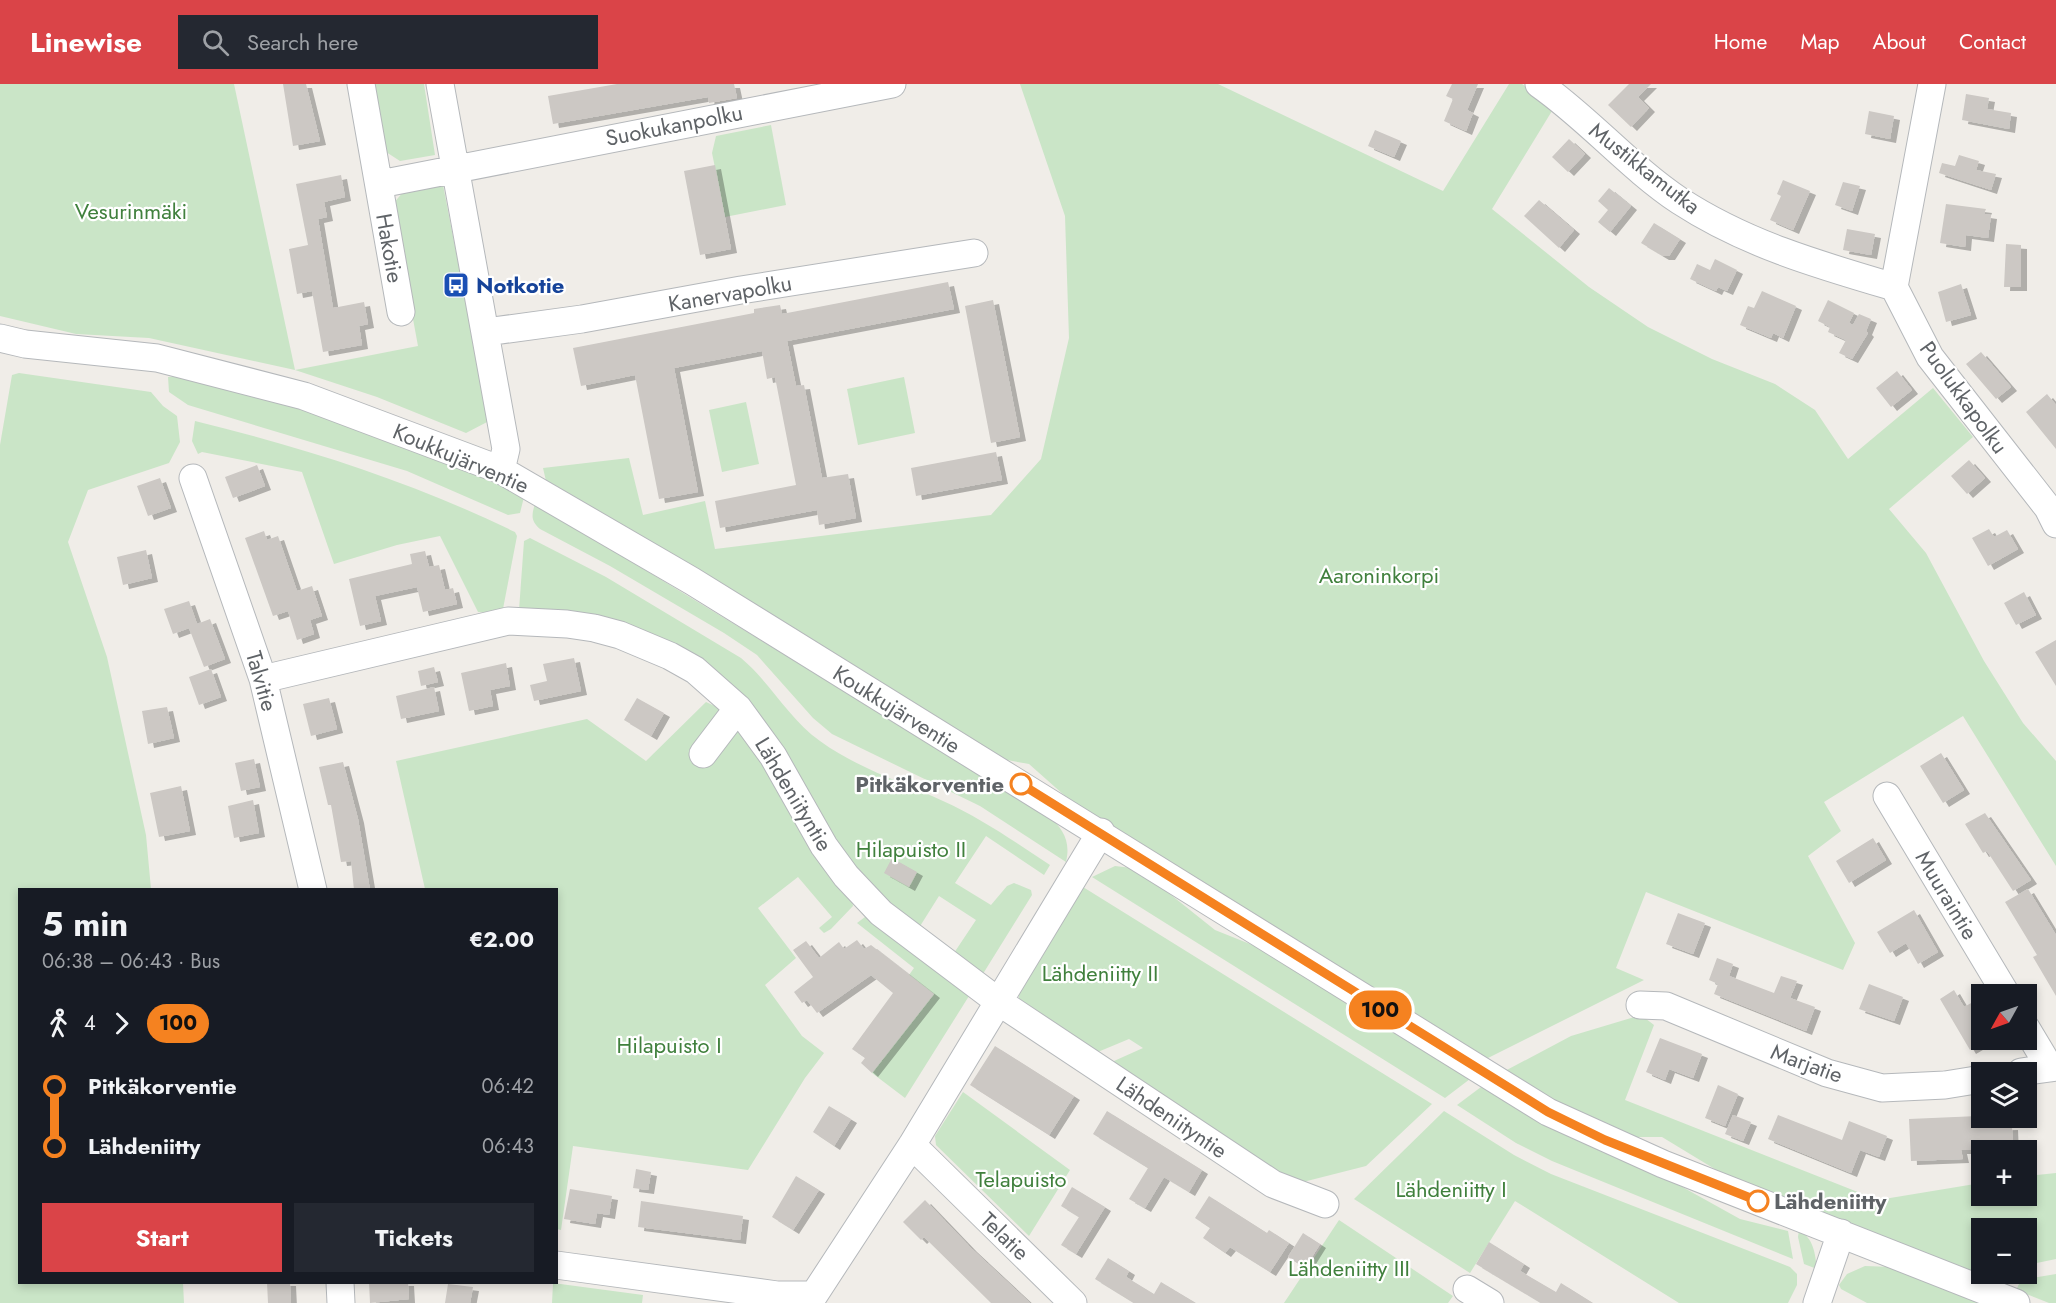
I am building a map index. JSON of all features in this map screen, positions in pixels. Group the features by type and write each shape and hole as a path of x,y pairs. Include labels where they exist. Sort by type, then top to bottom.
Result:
{"street":[{"name":"Hakotie","path":"361,84 401,312"},
{"path":"440,84 506,450 501,470"},
{"name":"Suokukanpolku","path":"456,167 892,84"},
{"name":"Mustikkamutka","path":"1539,84 1565,102 1630,161 1678,200 1738,234 1797,259 1894,287"},
{"path":"1894,287 1932,84"},
{"name":"Hakotie","path":"380,184 456,167"},
{"name":"Kanervapolku","path":"486,332 582,319 741,290 974,253"},
{"name":"Puolukkapolku","path":"1894,287 1930,357 2053,508"},
{"name":"Koukkujärventie","path":"0,338 25,344 157,358 281,390 501,470 692,580 977,759 1101,832 1548,1112 1653,1160 2016,1303"},
{"name":"Talvitie","path":"193,478 263,679 313,888"},
{"name":"Lähdeniityntie","path":"263,679 508,621 567,624 620,634 648,645 695,670 738,708 773,756 819,838 846,876 889,919 999,1002 1273,1184 1324,1204"},
{"path":"704,754 738,708"},
{"name":"Muuraintie","path":"1887,796 2000,984"},
{"path":"558,1265 816,1299 1101,832"},
{"name":"Marjatie","path":"1640,1005 1666,1006 1827,1073 1882,1088 1945,1085 1971,1081"},
{"path":"2037,1044 2053,1067 2037,1070"},
{"name":"Telatie","path":"912,1144 1073,1303"},
{"path":"1817,1303 1841,1233"},
{"path":"340,1284 341,1303"},
{"path":"1467,1289 1490,1303"}],"green space":[{"name":"Vesurinmäki","path":"0,84 234,84 295,370 149,338 76,334 0,316"},
{"path":"371,84 424,84 435,155 400,161 383,150"},
{"name":"Aaroninkorpi","path":"1020,84 1218,84 1443,191 1509,84 1522,84 1555,106 1492,209 1589,287 1648,327 1712,359 1775,384 1815,410 1848,459 1933,388 1973,437 1889,509 1926,553 1984,661 2023,723 2056,761 2056,866 1963,716 1824,802 1841,831 1808,856 1855,943 1843,970 1646,892 1616,968 1644,980 1484,1060 1073,803 1029,764 996,758 546,481 543,468 629,458 643,515 705,501 715,549 991,515 1041,459 1069,338 1065,216"},
{"path":"771,125 786,205 725,217 712,153 716,136"},
{"path":"443,185 489,421 466,433 377,397 295,370 418,346 392,205 404,191"},
{"path":"19,373 151,392 163,406 177,416 180,442 169,463 88,490 68,542 107,657 146,835 151,888 18,888 18,1284 183,1284 184,1303 0,1303 0,445 12,375"},
{"path":"181,376 316,411 452,463 524,497 520,513 508,515 407,471 188,405 169,392 168,377"},
{"path":"904,377 915,433 858,445 847,389"},
{"path":"746,402 759,464 722,472 709,410"},
{"path":"195,421 358,468 437,497 515,532 517,536 502,614 478,612 440,536 397,545 334,564 302,472 202,452 198,454 192,441"},
{"path":"535,503 1048,815 1058,825 1064,836 1067,848 1066,862 980,806 832,734 813,718 757,655 610,566 540,529 533,517"},
{"name":"Hilapuisto II","path":"530,538 606,577 741,658 798,722 834,751 971,815 1050,865 1044,875 986,836 955,883 991,905 1007,886 1014,883 1031,890 1032,895 981,977 952,956 976,920 939,896 917,931 849,863 724,682 519,610 524,541"},
{"name":"Hilapuisto I","path":"706,702 730,713 852,900 853,906 831,929 824,933 819,928 832,917 798,877 758,908 796,958 765,985 802,1036 824,1053 805,1078 748,1170 573,1146 561,1230 558,1229 558,888 425,888 396,761 587,719 646,761"},
{"path":"1115,866 1132,868 1156,883 1215,930 1265,950 1470,1079 1445,1098 1092,877"},
{"name":"Lähdeniitty II","path":"1083,887 1432,1104 1366,1166 1303,1182 1279,1176 1112,1066 1114,1061 1143,1048 1129,1039 1093,1054 1019,1001 1019,992"},
{"path":"869,917 969,996 905,1098 872,1073 909,975 914,968 857,923"},
{"path":"1641,1015 1654,1025 1625,1100 1878,1200 1971,1185 1971,1206 2037,1206 2037,1175 2056,1173 2056,1259 2037,1263 2037,1218 1971,1218 1971,1270 1747,1184 1718,1171 1662,1137 1634,1137 1611,1132 1503,1072 1571,1036"},
{"path":"1481,1087 1532,1116 1650,1169 1740,1219 1788,1231 1793,1259 1552,1161 1516,1143 1457,1105"},
{"name":"Telapuisto","path":"963,1092 1070,1170 1029,1236 936,1145 935,1136"},
{"name":"Lähdeniitty I","path":"1444,1111 1514,1155 1551,1174 1790,1267 1797,1274 1797,1285 1788,1303 1679,1303 1515,1201 1470,1273 1354,1199"},
{"name":"Lähdeniitty III","path":"1339,1220 1453,1296 1448,1303 1284,1303"},
{"path":"1799,1230 1811,1242 1817,1269 1804,1264 1798,1237"},
{"path":"1865,1266 1892,1267 1989,1303 1867,1303 1841,1289 1839,1285 1847,1274"},
{"path":"2056,1274 2056,1303 2049,1303 2016,1290 2019,1284 2037,1284 2037,1277"},
{"path":"553,1284 643,1295 642,1303 552,1303"}],"building":[{"path":"283,84 306,84 320,141 293,146"},
{"path":"617,84 734,84 737,98 709,103 708,97 553,124 548,96"},
{"path":"1452,84 1478,84 1467,110 1473,113 1466,131 1444,121 1453,99 1446,96"},
{"path":"1629,84 1651,84 1638,97 1649,108 1631,127 1608,105"},
{"path":"1966,94 1989,98 1987,109 2011,113 2009,129 1962,120"},
{"path":"1869,111 1894,116 1890,139 1865,134"},
{"path":"1375,130 1401,141 1394,157 1368,146"},
{"path":"1569,139 1585,154 1568,172 1552,157"},
{"path":"1959,155 1979,161 1976,170 1996,174 1991,190 1939,173 1942,163 1955,166"},
{"path":"715,165 731,249 700,255 684,171"},
{"path":"341,175 345,197 324,202 327,217 318,219 333,308 364,302 368,324 359,326 362,345 323,352 312,291 297,294 289,249 308,245 296,184"},
{"path":"1783,180 1810,191 1793,230 1770,220 1781,196 1777,194"},
{"path":"1843,182 1860,186 1852,211 1835,205"},
{"path":"1609,188 1631,206 1610,232 1598,222 1608,210 1598,201"},
{"path":"1539,200 1574,230 1559,248 1524,216"},
{"path":"1946,204 1986,209 1984,214 1991,215 1988,238 1966,235 1965,247 1940,243"},
{"path":"1654,223 1680,239 1669,256 1663,256 1641,243"},
{"path":"1847,229 1875,234 1871,255 1843,250"},
{"path":"2006,244 2021,245 2021,287 2004,287"},
{"path":"1715,259 1737,270 1727,291 1718,287 1716,291 1690,279 1697,264 1710,270"},
{"path":"948,282 954,309 787,341 796,386 804,385 822,478 848,474 856,518 819,525 817,510 720,528 715,501 796,485 775,377 767,379 762,351 674,368 698,492 659,499 635,375 581,386 573,348 754,313 754,309 780,305 782,314"},
{"path":"1961,284 1971,315 1946,322 1938,292"},
{"path":"1762,291 1796,306 1783,338 1773,333 1771,338 1740,325 1748,306 1754,308"},
{"path":"993,300 1020,437 991,443 965,306"},
{"path":"1828,300 1854,313 1849,323 1853,325 1859,314 1871,319 1866,331 1868,333 1852,359 1839,353 1846,340 1828,332 1830,327 1818,321"},
{"path":"1981,352 2011,387 1996,399 1966,364"},
{"path":"1897,371 1912,390 1891,407 1876,388"},
{"path":"2047,394 2056,405 2056,449 2026,412"},
{"path":"996,452 1002,480 916,496 911,468"},
{"path":"1969,460 1985,478 1967,494 1951,476"},
{"path":"257,465 265,486 233,498 225,477"},
{"path":"160,478 171,508 148,516 137,486"},
{"path":"1989,529 1994,537 2007,530 2018,549 1988,566 1972,538"},
{"path":"264,531 267,540 278,536 297,591 312,586 322,616 310,620 314,634 297,640 288,611 273,616 245,538"},
{"path":"146,550 152,578 123,585 117,557"},
{"path":"425,551 429,567 439,565 445,590 453,588 457,604 423,612 417,587 375,596 381,621 360,626 349,579 412,564 410,554"},
{"path":"2024,592 2036,615 2016,625 2004,603"},
{"path":"189,601 197,624 210,619 225,659 204,667 189,628 173,634 164,609"},
{"path":"2056,640 2056,686 2035,652"},
{"path":"574,658 581,691 534,701 530,685 547,681 543,664"},
{"path":"506,663 510,686 490,690 493,706 469,711 461,673"},
{"path":"434,667 438,682 421,686 418,671"},
{"path":"211,669 221,697 199,705 189,677"},
{"path":"434,687 439,711 401,719 396,696"},
{"path":"329,698 337,729 311,736 303,704"},
{"path":"637,698 664,713 651,736 624,720"},
{"path":"167,707 174,738 148,744 142,711"},
{"path":"1941,753 1964,790 1943,803 1920,766"},
{"path":"254,759 260,787 241,791 235,763"},
{"path":"343,762 358,819 370,888 354,888 351,861 341,862 331,805 328,805 319,767"},
{"path":"181,786 190,831 159,837 150,793"},
{"path":"253,800 259,833 234,838 228,806"},
{"path":"1985,813 2031,880 2013,891 1987,851 1983,853 1965,824"},
{"path":"1873,838 1886,860 1849,883 1836,861"},
{"path":"892,858 917,872 909,887 884,873"},
{"path":"2028,889 2056,935 2056,996 2033,957 2037,955 2005,902"},
{"path":"1914,910 1938,952 1918,964 1906,943 1890,953 1877,932"},
{"path":"1678,913 1705,923 1693,954 1666,944"},
{"path":"857,940 864,949 871,945 934,994 872,1073 861,1063 865,1058 852,1049 893,993 871,975 817,1013 807,1000 802,1003 794,992 813,977 793,950 806,941 819,958 839,942 844,949"},
{"path":"1717,958 1733,964 1729,976 1774,993 1781,976 1797,981 1790,998 1815,1007 1806,1031 1714,994 1718,984 1709,980"},
{"path":"1869,984 1903,997 1894,1021 1859,1009"},
{"path":"1954,990 1964,1007 1971,1003 1971,1049 1970,1050 1940,999"},
{"path":"1660,1038 1702,1054 1693,1078 1669,1069 1665,1080 1646,1072"},
{"path":"995,1046 1074,1096 1049,1135 970,1085"},
{"path":"1718,1085 1738,1094 1725,1126 1705,1118"},
{"path":"829,1106 851,1119 834,1146 813,1132"},
{"path":"1107,1111 1202,1170 1189,1192 1164,1177 1145,1208 1129,1199 1148,1168 1093,1134"},
{"path":"1733,1115 1751,1122 1743,1141 1725,1134"},
{"path":"1778,1115 1842,1140 1849,1121 1887,1136 1879,1157 1860,1150 1851,1173 1768,1139"},
{"path":"1971,1116 1971,1128 2012,1128 2013,1140 1971,1140 1971,1150 1961,1150 1963,1159 1911,1161 1909,1119"},
{"path":"636,1169 651,1172 648,1190 633,1188"},
{"path":"796,1176 819,1190 793,1230 772,1217"},
{"path":"1072,1187 1105,1207 1076,1254 1061,1245 1079,1217 1061,1206"},
{"path":"570,1189 612,1196 609,1215 597,1213 595,1224 564,1219"},
{"path":"1209,1196 1267,1233 1269,1230 1289,1243 1270,1272 1230,1247 1225,1253 1203,1238 1210,1228 1195,1218"},
{"path":"925,1200 971,1248 1030,1303 991,1303 924,1237 921,1240 903,1222"},
{"path":"641,1201 743,1216 740,1240 638,1227"},
{"path":"1303,1233 1320,1244 1305,1268 1288,1257"},
{"path":"1489,1242 1524,1264 1520,1271 1556,1292 1561,1283 1593,1303 1541,1303 1476,1264"},
{"path":"1108,1258 1129,1271 1126,1277 1154,1294 1161,1282 1196,1303 1134,1303 1095,1279"},
{"path":"267,1284 290,1284 291,1303 268,1303"},
{"path":"369,1284 408,1284 409,1299 370,1303"},
{"path":"448,1284 473,1287 470,1303 445,1303"}],"bus line":[{"name":"100","path":"1021,784 1226,914 1548,1112 1605,1140 1758,1201"}],"place":[{"name":"Notkotie","path":"456,285"},
{"name":"Pitkäkorventie","path":"1021,784"},
{"name":"Lähdeniitty","path":"1758,1201"}]}
